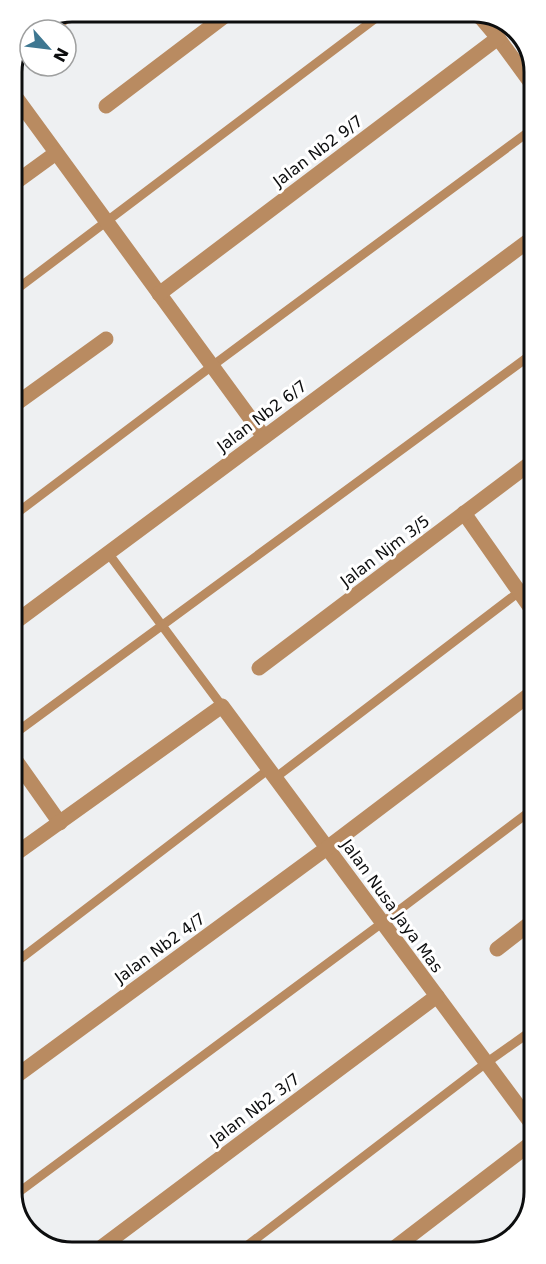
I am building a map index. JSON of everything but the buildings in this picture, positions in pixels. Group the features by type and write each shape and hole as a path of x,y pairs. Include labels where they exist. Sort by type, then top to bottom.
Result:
{"street":[{"path":"106,106 216,22"},
{"path":"486,24 524,73"},
{"name":"Jalan Nb2 9/7","path":"159,294 498,38"},
{"path":"23,107 264,437"},
{"path":"23,177 56,153"},
{"name":"Jalan Nb2 6/7","path":"23,617 524,244"},
{"path":"23,399 106,339"},
{"name":"Jalan Njm 3/5","path":"259,668 524,468"},
{"path":"464,513 524,599"},
{"name":"Jalan Nb2 4/7","path":"22,1072 327,848 524,698"},
{"path":"22,849 222,706"},
{"name":"Jalan Nusa Jaya Mas","path":"222,706 524,1114"},
{"path":"22,770 60,823"},
{"path":"497,949 524,928"},
{"name":"Jalan Nb2 3/7","path":"110,1241 436,996"},
{"path":"402,1242 524,1149"}],"lane":[{"path":"23,285 370,23"},
{"path":"23,509 524,135"},
{"path":"22,728 524,360"},
{"path":"108,553 222,706"},
{"path":"22,958 524,588"},
{"path":"22,1190 524,816"},
{"path":"252,1241 524,1036"}]}
